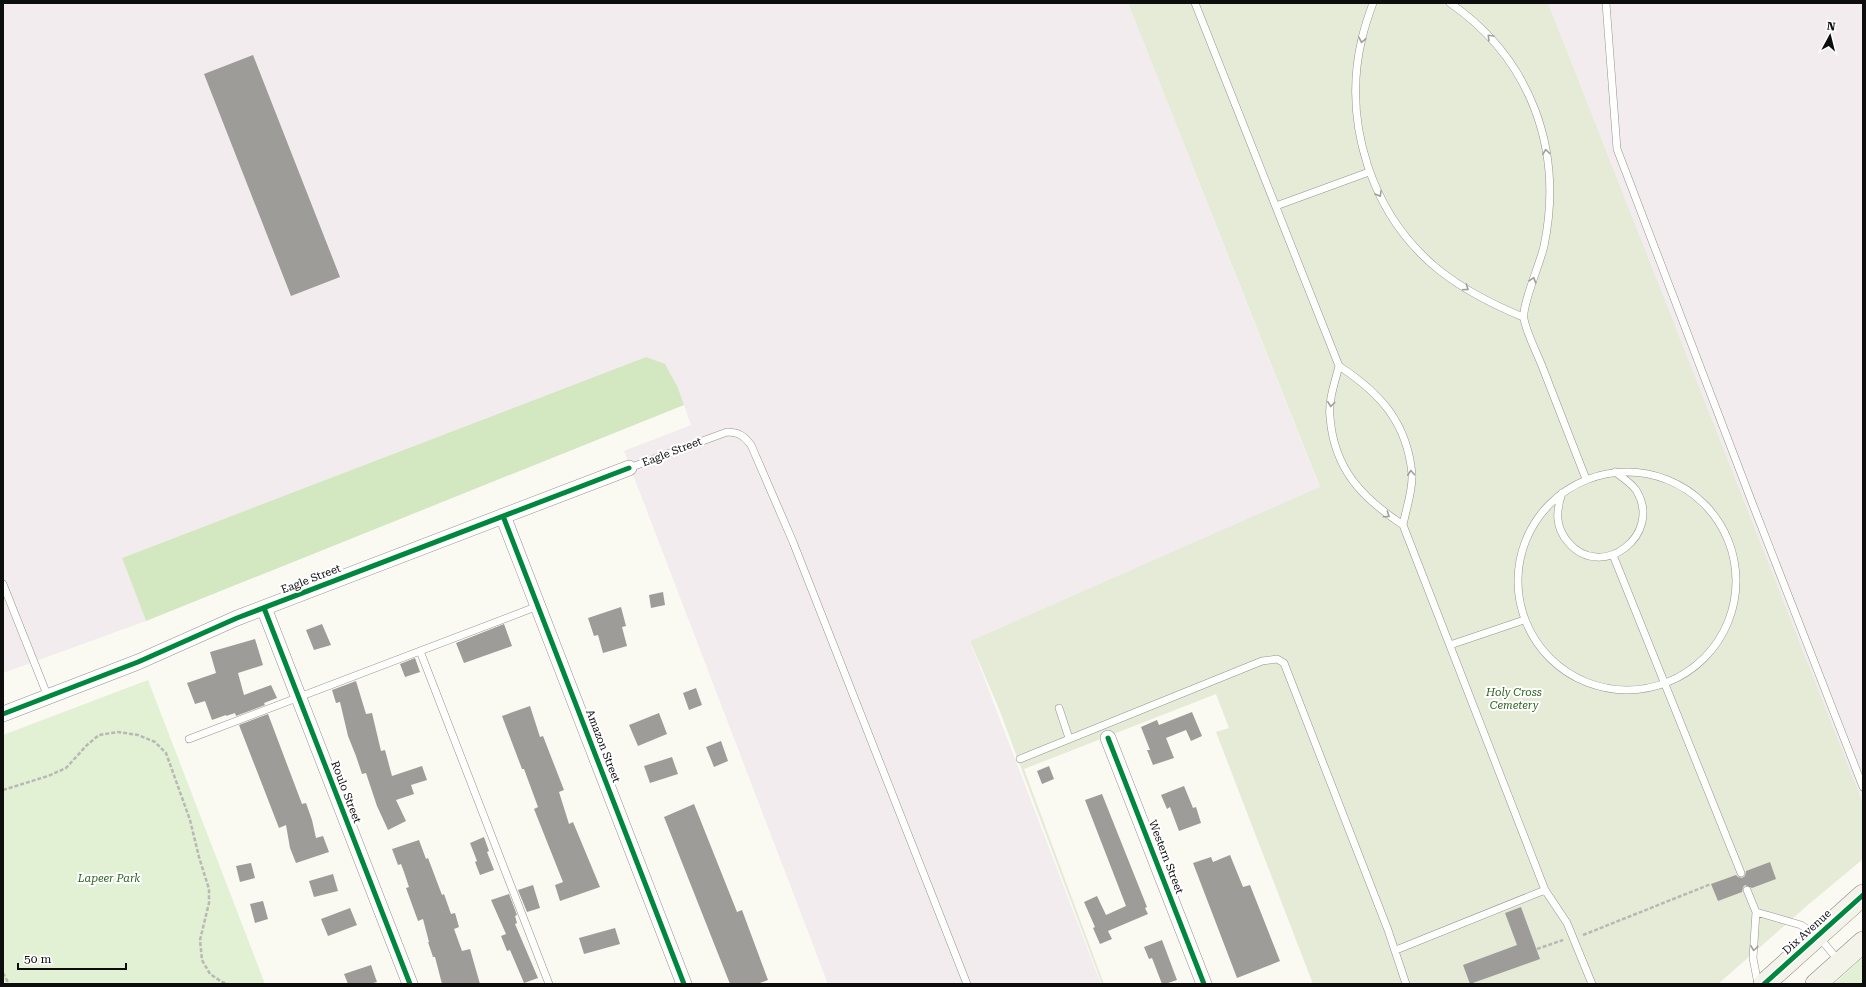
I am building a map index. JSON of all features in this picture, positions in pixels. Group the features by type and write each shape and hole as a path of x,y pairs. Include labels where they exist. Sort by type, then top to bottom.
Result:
{"street":[{"name":"Eagle Street","path":"3,714 138,662 264,608 629,468"},
{"name":"Amazon Street","path":"503,516 684,984"},
{"name":"Roulo Street","path":"264,608 410,984"},
{"name":"Western Street","path":"1108,738 1204,984"},
{"name":"Dix Avenue","path":"1764,984 1863,895"},
{"path":"1816,984 1863,942"}],"lane":[{"path":"1196,3 1339,366 1363,382 1383,402 1397,421 1407,448 1412,475 1403,525 1545,890 1554,902 1573,938 1592,984"},
{"path":"1373,3 1362,38 1356,75 1357,115 1362,153 1374,186 1392,217 1413,245 1439,270 1470,291 1498,307 1523,317"},
{"path":"1450,3 1468,15 1493,40 1514,68 1532,99 1543,132 1549,170 1550,210 1543,247 1523,317 1586,479"},
{"path":"1606,3 1617,149 1753,505 1863,786"},
{"path":"1276,206 1369,172"},
{"path":"1339,366 1333,391 1330,416 1334,442 1344,470 1359,489 1379,509 1403,525"},
{"name":"Eagle Street","path":"629,468 727,432 736,432 744,437 751,445 793,542 967,984"},
{"path":"1632,471 1661,477 1689,490 1711,510 1727,535 1736,564 1737,594 1729,623 1714,649 1693,669 1666,684 1632,691 1598,687 1567,673 1541,650 1524,620 1517,590 1519,560 1529,531 1546,506 1562,493 1586,479 1615,472 1632,471"},
{"path":"1562,493 1557,508 1558,522 1563,536 1572,547 1592,556 1599,557 1613,555 1625,549 1635,540 1641,528 1643,515 1641,501 1635,489 1615,472"},
{"path":"1613,555 1741,873"},
{"path":"3,584 48,697"},
{"path":"189,739 538,606"},
{"path":"1450,645 1524,620"},
{"path":"420,651 549,984"},
{"path":"1020,759 1262,661 1276,659 1284,663 1396,950 1406,984"},
{"path":"1059,708 1069,738"},
{"path":"1396,950 1545,890"},
{"path":"1747,890 1756,912 1753,958 1758,984"},
{"path":"1756,912 1801,925 1818,936 1840,963"}],"path":[{"path":"3,790 48,776 66,768 87,745 99,735 118,732 138,736 155,742 166,753 190,820 209,889 209,903 200,940 202,960 210,974 228,984"},
{"path":"1537,949 1573,938 1711,884"},
{"path":"3,973 9,984"}],"shaded area":[{"path":"3,3 1128,3 1320,488 970,641 1101,984 828,984 624,451 691,425 678,388 646,357 122,558 146,621 3,673"},
{"path":"1548,3 1863,3 1863,803"}],"green space":[{"name":"Holy Cross Cemetery","path":"1128,3 1548,3 1863,803 1863,859 1718,984 1313,984 1216,732 1229,728 1216,694 1024,769 1104,984 1102,984 999,709 970,641 1320,487"},
{"path":"646,357 665,364 678,388 684,405 146,621 122,558"},
{"name":"Lapeer Park","path":"148,680 265,984 3,984 3,735"},
{"path":"1863,957 1863,984 1834,984"}],"building":[{"path":"253,55 340,277 291,296 204,74"},
{"path":"663,592 665,605 651,608 649,595"},
{"path":"621,607 626,626 622,627 627,646 603,653 598,635 594,636 588,618"},
{"path":"322,624 331,645 314,650 306,630"},
{"path":"504,624 512,646 464,663 456,643"},
{"path":"255,639 263,665 238,673 244,695 271,685 277,698 264,703 265,705 236,716 235,713 212,720 205,701 195,704 187,683 216,673 210,652"},
{"path":"415,658 420,672 405,677 400,664"},
{"path":"356,681 366,714 372,713 381,751 385,750 392,776 422,766 427,780 411,785 414,794 396,800 406,821 388,830 377,806 366,773 362,774 348,736 340,702 336,703 332,690"},
{"path":"696,688 702,705 689,710 683,693"},
{"path":"530,706 540,737 543,736 564,790 559,792 569,824 573,822 600,887 560,901 555,885 563,882 534,809 538,807 502,716"},
{"path":"1192,712 1202,736 1191,741 1186,730 1166,738 1174,758 1153,765 1147,750 1150,750 1141,727 1157,720 1159,725"},
{"path":"659,713 667,734 638,746 629,725"},
{"path":"268,714 302,804 306,803 316,838 323,836 329,852 296,863 290,848 286,825 279,828 239,725"},
{"path":"721,741 728,761 714,767 706,747"},
{"path":"672,757 678,774 650,783 644,766"},
{"path":"1049,766 1054,779 1042,784 1037,771"},
{"path":"1184,786 1193,808 1196,807 1201,823 1179,831 1170,807 1167,809 1161,795"},
{"path":"1102,794 1147,907 1145,908 1148,914 1108,931 1112,939 1100,944 1093,928 1095,927 1084,902 1097,896 1106,915 1126,906 1085,800"},
{"path":"694,804 737,912 742,910 768,980 757,984 730,984 664,817"},
{"path":"484,837 489,851 487,852 494,870 480,875 475,862 477,861 470,843"},
{"path":"419,840 426,859 428,858 442,895 444,894 451,914 455,913 459,927 454,929 462,951 470,949 480,984 442,984 435,957 433,957 428,942 423,919 418,921 406,888 409,887 404,872 401,864 398,865 392,849"},
{"path":"1230,855 1243,887 1250,885 1280,961 1237,978 1193,863 1211,857 1213,862"},
{"path":"1770,862 1776,879 1752,888 1745,885 1742,892 1718,901 1711,884 1736,875 1742,878 1745,876 1746,871"},
{"path":"251,863 255,878 240,882 236,866"},
{"path":"333,874 338,891 314,897 309,881"},
{"path":"533,885 540,908 527,912 518,890"},
{"path":"509,894 517,915 515,916 517,923 515,924 538,978 524,983 510,950 507,951 501,936 506,934 491,900"},
{"path":"263,901 268,919 255,923 250,904"},
{"path":"1521,907 1540,959 1470,984 1463,965 1517,945 1505,913"},
{"path":"350,908 357,925 328,936 321,919"},
{"path":"615,928 620,944 584,954 579,938"},
{"path":"1162,940 1177,980 1165,984 1162,984 1152,958 1149,959 1144,947"},
{"path":"371,965 377,982 369,984 348,984 344,974"}],"cycle path":[{"path":"3,714 138,662 237,618 629,468"},
{"path":"503,516 684,984"},
{"path":"264,608 410,984"},
{"path":"1108,738 1204,984"},
{"path":"1764,984 1863,895"}]}
